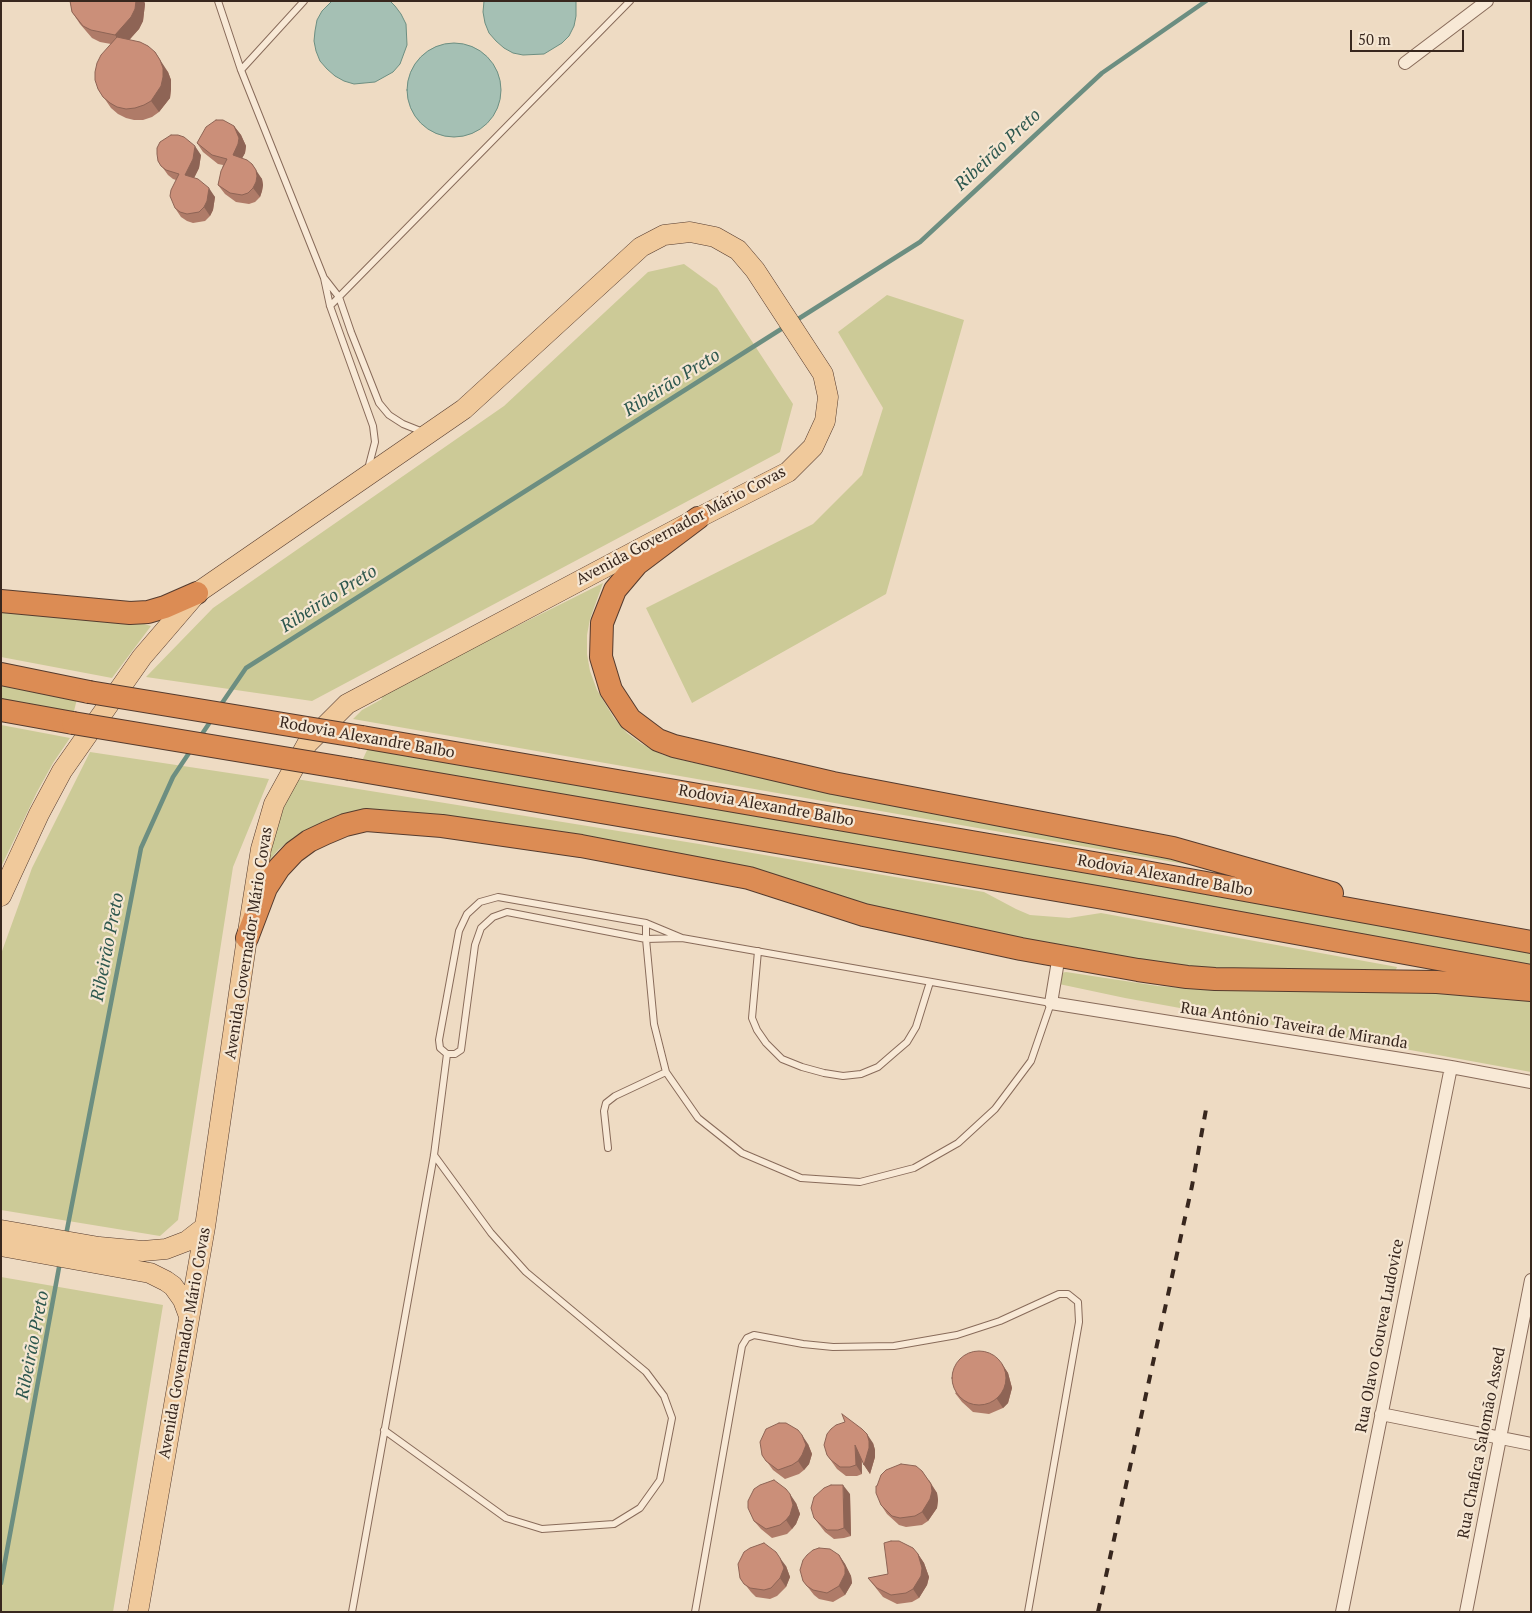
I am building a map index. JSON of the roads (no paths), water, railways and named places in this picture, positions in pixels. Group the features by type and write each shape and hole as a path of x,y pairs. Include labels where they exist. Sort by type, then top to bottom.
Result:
{"highway":[{"path":"698,518 636,564 614,590 602,623 601,657 611,690 630,719 658,740 674,746 833,783 1173,848 1468,931"},
{"path":"1,601 130,613 148,612 165,608 197,593"},
{"name":"Rodovia Alexandre Balbo","path":"1,674 89,692 1131,869 1531,942"},
{"name":"Rodovia Alexandre Balbo","path":"1,710 1109,899 1531,976"},
{"path":"246,938 266,888 279,868 294,852 309,841 326,833 345,825 366,820 442,826 581,846 749,878 864,915 1138,970 1206,978 1437,982 1531,990"}],"main road":[{"name":"Avenida Governador Mário Covas","path":"1,896 39,814 62,771 142,657 197,593 464,410 641,246 664,235 690,232 715,237 738,250 755,270 823,374 828,397 825,421 812,447 788,472 347,704 307,744 274,804 261,849 246,938 205,1227 138,1612"},
{"path":"99,1255 166,1249 187,1241 205,1227"},
{"path":"1,1230 24,1242 99,1255 166,1280 184,1300 189,1316"},
{"path":"1,1246 24,1242"}],"street":[{"path":"1405,64 1487,1"},
{"path":"1051,1003 1059,955"},
{"name":"Rua Antônio Taveira de Miranda","path":"1051,1003 1531,1082"},
{"name":"Rua Olavo Gouvea Ludovice","path":"1342,1612 1451,1068"},
{"name":"Rua Chafica Salomão Assed","path":"1466,1612 1531,1280"},
{"path":"1381,1414 1531,1444"}],"lane":[{"path":"218,1 241,70 324,278 330,306 373,426 375,442 365,477"},
{"path":"241,70 304,1"},
{"path":"330,306 630,1"},
{"path":"324,278 339,297 379,403 389,415 403,424 429,434"},
{"path":"646,923 646,938 654,1024 666,1072 698,1118 742,1153 801,1178 860,1182 914,1168 958,1144 994,1109 1031,1061 1051,1003 682,938 646,938 507,912 493,917 482,928 475,945 461,1050 455,1054 447,1054 440,1048 439,1040 459,931 467,914 480,902 498,897 646,923 682,938"},
{"path":"758,951 752,1018 757,1030 766,1043 782,1059 824,1074 843,1076 861,1074 878,1066 907,1042 916,1026 930,982"},
{"path":"352,1612 434,1155 447,1054"},
{"path":"608,1148 604,1111 606,1104 615,1096 666,1072"},
{"path":"384,1430 506,1518 542,1529 614,1524 640,1508 660,1480 672,1418 664,1396 646,1372 526,1272 491,1233 434,1155"},
{"path":"695,1612 742,1346 747,1338 754,1335 803,1344 894,1346 957,1335 1000,1321 1059,1294 1068,1294 1078,1302 1079,1322 1028,1612"}],"waterway":[{"name":"Ribeirão Preto","path":"795,321 920,242 1102,73 1206,1"},
{"name":"Ribeirão Preto","path":"220,706 246,668 786,326"},
{"name":"Ribeirão Preto","path":"200,737 212,719"},
{"name":"Ribeirão Preto","path":"66,1235 141,848 173,777 191,750"},
{"name":"Ribeirão Preto","path":"1,1583 60,1262"}],"railway":[{"path":"1098,1612 1192,1186 1207,1104"}]}
